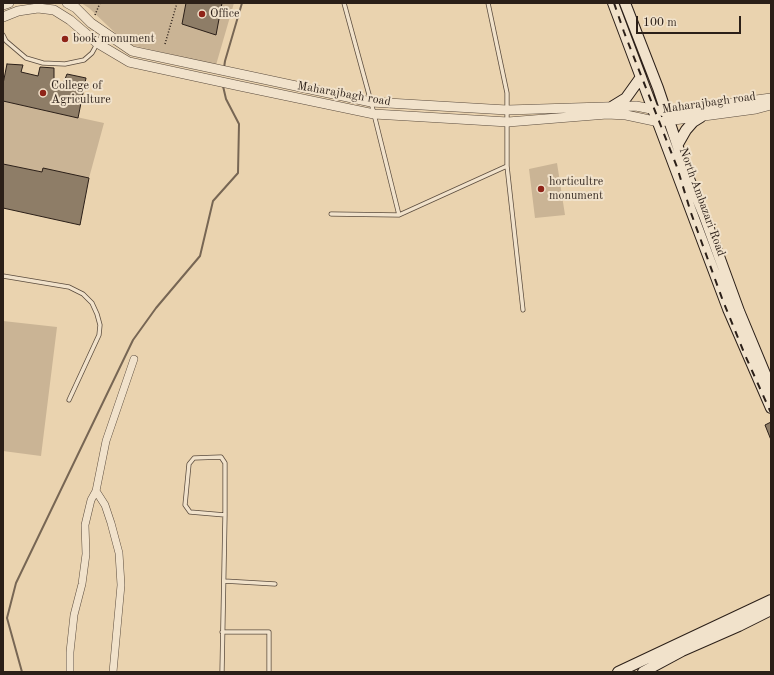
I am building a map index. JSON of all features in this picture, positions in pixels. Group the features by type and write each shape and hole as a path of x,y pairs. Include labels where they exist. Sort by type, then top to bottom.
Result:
{"main road":[{"name":"North Ambazari Road","path":"613,3 653,110 665,119 678,144 687,174 704,215 739,310 771,388"},
{"name":"North Ambazari Road","path":"625,3 728,309 771,408"},
{"path":"613,106 626,98 641,77"},
{"path":"678,144 692,122 701,117"},
{"path":"618,672 771,600"},
{"path":"643,672 682,651 771,610"}],"street":[{"path":"3,5 9,3"},
{"name":"Maharajbagh road","path":"66,3 76,8 91,22 132,51 371,102 507,110 613,106 636,106 653,110"},
{"name":"Maharajbagh road","path":"3,17 18,11 38,8 54,10 70,20 97,43 129,62 374,114 508,122 607,114 665,119 701,117 756,109 771,105"},
{"name":"Maharajbagh road","path":"665,119 771,98"},
{"path":"70,672 70,652 74,615 82,584 86,554 85,525 91,500 96,491 106,441 134,359"},
{"path":"96,491 104,505 111,523 119,553 121,585 113,672"}],"lane":[{"path":"344,3 371,102 399,215"},
{"path":"488,3 507,93 507,166 524,310"},
{"path":"3,35 6,40 26,58 43,63 65,64 84,60 92,53 104,31"},
{"path":"331,214 399,215 507,166"},
{"path":"3,276 69,287 83,294 92,303 100,325 99,335 69,400"},
{"path":"222,672 225,514 225,463 221,457 194,458 189,464 185,506 190,512 225,514"},
{"path":"224,581 275,584"},
{"path":"222,632 269,632 269,672"}],"path":[{"path":"91,22 100,3"},
{"path":"165,44 177,3"}],"shaded area":[{"path":"81,3 234,3 216,65 127,44 89,8"},
{"path":"3,101 104,123 89,178 42,172 3,164"},
{"path":"557,163 565,215 535,218 529,169"},
{"path":"3,321 57,327 41,456 3,451"}],"building":[{"name":"Office","path":"186,3 222,3 216,35 182,24"},
{"name":"College of Agriculture","path":"7,64 23,65 21,72 38,76 40,67 54,68 54,81 63,84 67,74 86,78 78,118 3,101 3,84"},
{"path":"3,164 42,172 43,168 89,178 80,225 3,208"},
{"path":"771,422 771,440 765,425"}],"waterway":[{"path":"224,68 242,3"},
{"path":"22,672 7,618 16,583 133,340 156,308 200,256 213,201 238,173 239,124 226,99 223,86"}],"railway":[{"path":"614,3 677,167 691,213 723,301 771,413"}],"place":[{"name":"Office","path":"202,14"},
{"name":"book monument","path":"65,39"},
{"name":"College of Agriculture","path":"43,93"},
{"name":"horticultre monument","path":"541,189"}]}
